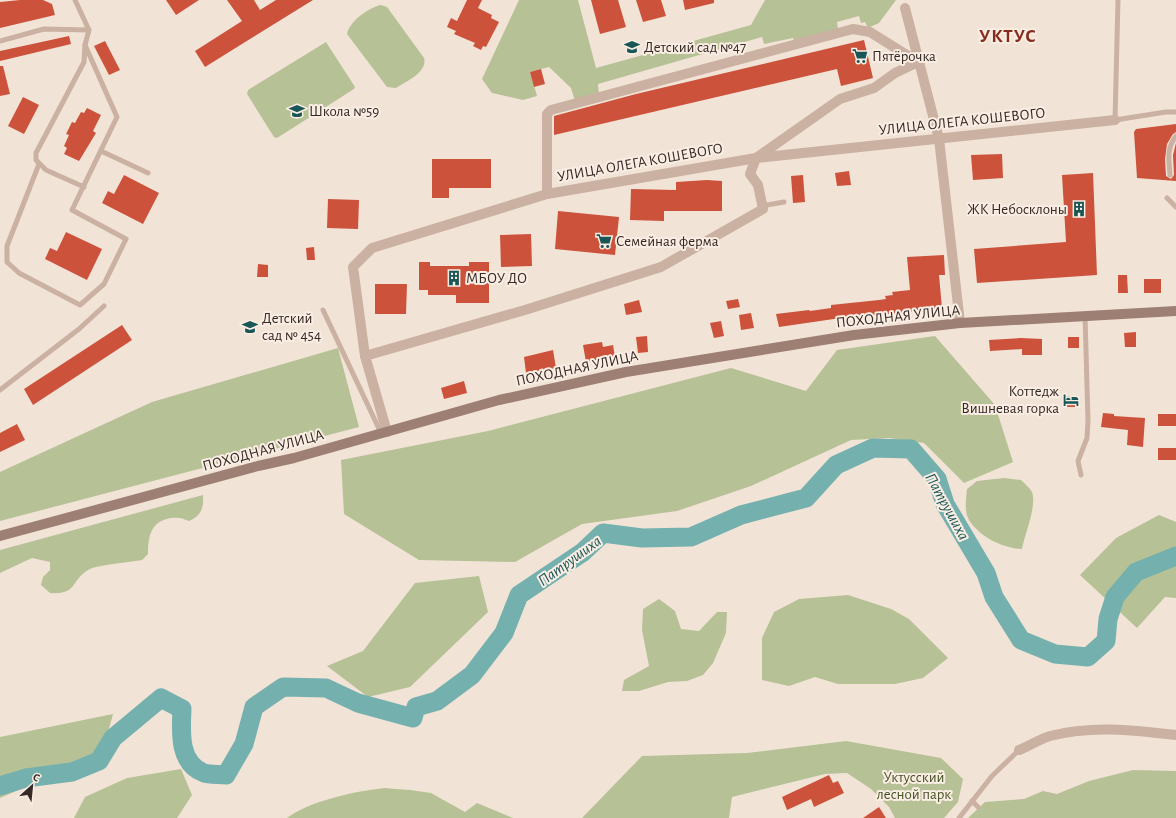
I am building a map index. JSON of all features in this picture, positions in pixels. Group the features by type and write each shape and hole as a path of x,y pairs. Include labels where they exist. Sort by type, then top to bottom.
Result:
{"main road":[{"name":"ПОХОДНАЯ УЛИЦА","path":"0,536 384,433 498,400 626,372 854,335 960,323 1176,311"}],"street":[{"path":"906,8 918,62 939,139 960,323"},
{"path":"547,194 546,114 551,110 853,29 870,32 918,62"},
{"path":"365,356 525,310 661,267 763,209 758,185 750,174 756,158 840,99 874,88 895,73 918,62"},
{"name":"УЛИЦА ОЛЕГА КОШЕВОГО","path":"384,433 365,356 353,267 372,248 547,194 756,158 1115,120"},
{"path":"1019,750 1049,736 1081,730 1114,728 1176,734"}],"lane":[{"path":"75,0 89,30 85,45 84,62 36,153 36,160 46,170 84,187"},
{"path":"1118,0 1115,120 1166,112 1176,112"},
{"path":"0,41 44,29 89,30"},
{"path":"39,164 7,246 7,262 19,273 80,305 104,284 126,239 72,210 117,117 85,45"},
{"path":"1170,175 1168,155 1170,144 1176,136"},
{"path":"101,151 148,172"},
{"path":"1167,198 1176,207"},
{"path":"763,209 767,205 784,202"},
{"path":"0,390 79,329 104,306"},
{"path":"323,310 384,433"},
{"path":"1080,475 1078,461 1087,438 1088,420 1085,316"},
{"path":"959,818 992,776 1019,750"},
{"path":"972,801 978,807"}],"green space":[{"path":"519,0 578,0 596,68 751,25 765,0 896,0 879,23 868,28 865,22 861,23 859,16 837,22 838,29 794,41 793,38 764,44 762,37 598,84 599,95 575,101 571,88 549,67 530,72 537,96 523,100 492,93 482,79"},
{"path":"381,5 387,7 424,58 423,68 420,72 396,88 387,87 347,34 355,20 365,12"},
{"path":"326,42 355,87 354,89 277,138 274,137 247,94 248,90"},
{"path":"935,336 995,405 1013,462 964,483 924,443 889,438 851,440 751,486 677,511 582,524 515,562 419,560 344,514 341,460 488,431 731,368 806,391 837,350"},
{"path":"338,348 359,427 0,521 0,472 152,402"},
{"path":"1004,478 1021,480 1032,492 1032,512 1022,549 999,544 985,536 979,532 969,520 966,513 967,489 977,481"},
{"path":"203,495 201,511 193,519 189,521 180,518 171,518 159,522 155,526 150,535 148,554 142,560 90,569 79,577 73,586 66,592 50,593 41,585 43,577 50,570 50,562 32,558 0,573 0,550"},
{"path":"1159,515 1176,522 1176,598 1165,597 1137,628 1080,575 1116,538"},
{"path":"479,576 488,612 410,687 368,697 327,666 363,651 415,583"},
{"path":"848,595 891,609 909,619 948,658 923,678 895,684 838,684 815,677 789,686 762,680 762,638 774,612 799,599"},
{"path":"659,599 675,611 681,629 699,631 717,612 727,612 726,633 713,663 703,675 687,681 668,682 639,691 622,691 624,680 649,666 642,630 643,609"},
{"path":"113,714 102,754 0,798 0,737"},
{"name":"Уктусский лесной парк","path":"846,741 941,758 963,779 958,802 944,818 895,818 889,807 871,789 847,773 825,774 732,797 729,818 582,818 642,756 747,753"},
{"path":"181,769 192,795 177,818 74,818 85,797 127,778"},
{"path":"1133,770 1176,771 1176,818 968,818 985,802 1024,799 1043,791 1057,794 1089,781"},
{"path":"384,788 431,793 465,812 477,803 513,818 287,818 296,812 320,802 347,794"}],"building":[{"path":"43,0 52,4 55,15 0,28 0,2"},
{"path":"166,0 199,0 176,15"},
{"path":"227,0 254,0 260,10 276,0 313,0 205,67 195,51 242,21"},
{"path":"467,0 482,0 478,8 492,15 491,18 499,22 486,47 483,46 481,50 473,46 475,43 454,34 456,31 447,27 451,18 457,21"},
{"path":"591,0 618,0 626,27 600,34"},
{"path":"636,0 661,0 666,16 643,22"},
{"path":"683,0 714,0 714,3 685,10"},
{"path":"69,36 71,44 0,61 0,51"},
{"path":"864,40 873,78 841,86 837,69 554,135 554,116 636,94"},
{"path":"105,41 120,70 109,75 94,46"},
{"path":"0,66 3,66 10,94 0,96"},
{"path":"541,69 545,84 534,87 530,72"},
{"path":"23,97 39,105 24,134 8,126"},
{"path":"87,108 101,115 93,131 96,133 79,161 64,154 67,148 64,146 69,135 66,134 72,122 75,123 81,112 84,113"},
{"path":"1176,124 1176,132 1167,144 1165,159 1166,176 1171,179 1174,175 1173,155 1176,143 1176,181 1137,178 1134,132 1136,129"},
{"path":"1002,154 1003,178 973,180 971,155"},
{"path":"432,159 491,159 491,188 449,188 449,198 432,198"},
{"path":"849,171 851,185 837,186 835,173"},
{"name":"ЖК Небосклоны","path":"1093,173 1097,275 977,283 974,249 1066,242 1062,175"},
{"path":"124,175 159,193 143,224 102,203 108,191 114,194"},
{"path":"803,175 805,202 793,203 791,176"},
{"path":"707,180 722,181 722,211 664,211 664,221 630,220 631,189 676,190 676,182"},
{"path":"328,199 359,200 358,229 327,228"},
{"path":"558,211 619,217 615,255 555,249"},
{"path":"66,232 102,249 87,280 45,259 50,248 57,251"},
{"path":"531,234 532,266 501,267 500,235"},
{"path":"314,247 315,260 307,260 306,248"},
{"path":"944,255 945,275 939,275 942,308 861,317 861,315 779,327 776,314 810,311 831,308 831,305 886,299 885,296 893,295 892,292 910,290 907,257"},
{"name":"МБОУ ДО","path":"419,262 430,262 430,266 469,266 469,262 489,262 489,303 456,303 456,295 428,295 428,290 419,290"},
{"path":"258,264 268,265 268,277 257,277"},
{"path":"1118,275 1127,275 1128,293 1118,293"},
{"path":"1144,279 1161,279 1161,293 1144,293"},
{"path":"375,284 407,284 406,314 375,314"},
{"path":"738,299 740,307 728,309 726,301"},
{"path":"639,300 642,312 626,315 624,304"},
{"path":"751,313 754,328 741,330 739,315"},
{"path":"721,321 724,336 714,338 710,323"},
{"path":"122,325 132,340 33,405 24,389"},
{"path":"1136,332 1136,347 1125,347 1124,333"},
{"path":"647,336 648,352 638,353 636,337"},
{"path":"1068,337 1079,337 1079,348 1068,348"},
{"path":"1021,338 1042,339 1042,355 1022,355 1022,349 990,351 989,340"},
{"path":"602,342 603,347 613,345 615,357 586,362 583,345"},
{"path":"553,350 556,368 526,373 524,357"},
{"path":"464,381 467,393 444,399 441,388"},
{"path":"1063,396 1077,397 1077,407 1063,407"},
{"path":"1103,413 1114,414 1114,416 1145,418 1143,447 1127,445 1128,430 1101,427"},
{"path":"1158,414 1176,414 1176,426 1158,426"},
{"path":"17,424 25,440 0,452 0,433"},
{"path":"1158,448 1176,448 1176,460 1158,460"},
{"path":"829,775 833,783 838,781 844,793 814,807 811,799 787,810 782,797"},
{"path":"879,807 886,818 863,818"}],"waterway":[{"name":"Патрушиха","path":"0,786 26,778 72,772 99,761 113,738 161,698 182,709 181,727 183,746 189,762 204,773 212,774 226,775 244,744 254,707 283,687 326,688 358,703 413,718 416,707 437,701 472,675 504,633 519,595 583,552 603,533 642,538 691,537 741,515 806,498 836,465 873,448 911,449 937,479 945,504 986,573 994,597 1021,640 1055,654 1088,657 1106,641 1108,619 1115,597 1136,572 1176,556"}],"place":[{"name":"Детский сад №47","path":"632,47"},
{"name":"Пятёрочка","path":"860,56"},
{"name":"Школа №59","path":"297,111"},
{"name":"ЖК Небосклоны","path":"1079,209"},
{"name":"Семейная ферма","path":"604,241"},
{"name":"МБОУ ДО","path":"454,278"},
{"name":"Детский сад № 454","path":"250,327"},
{"name":"Коттедж Вишневая горка","path":"1071,400"}],"district":[{"name":"УКТУС","path":"1008,35"}]}
